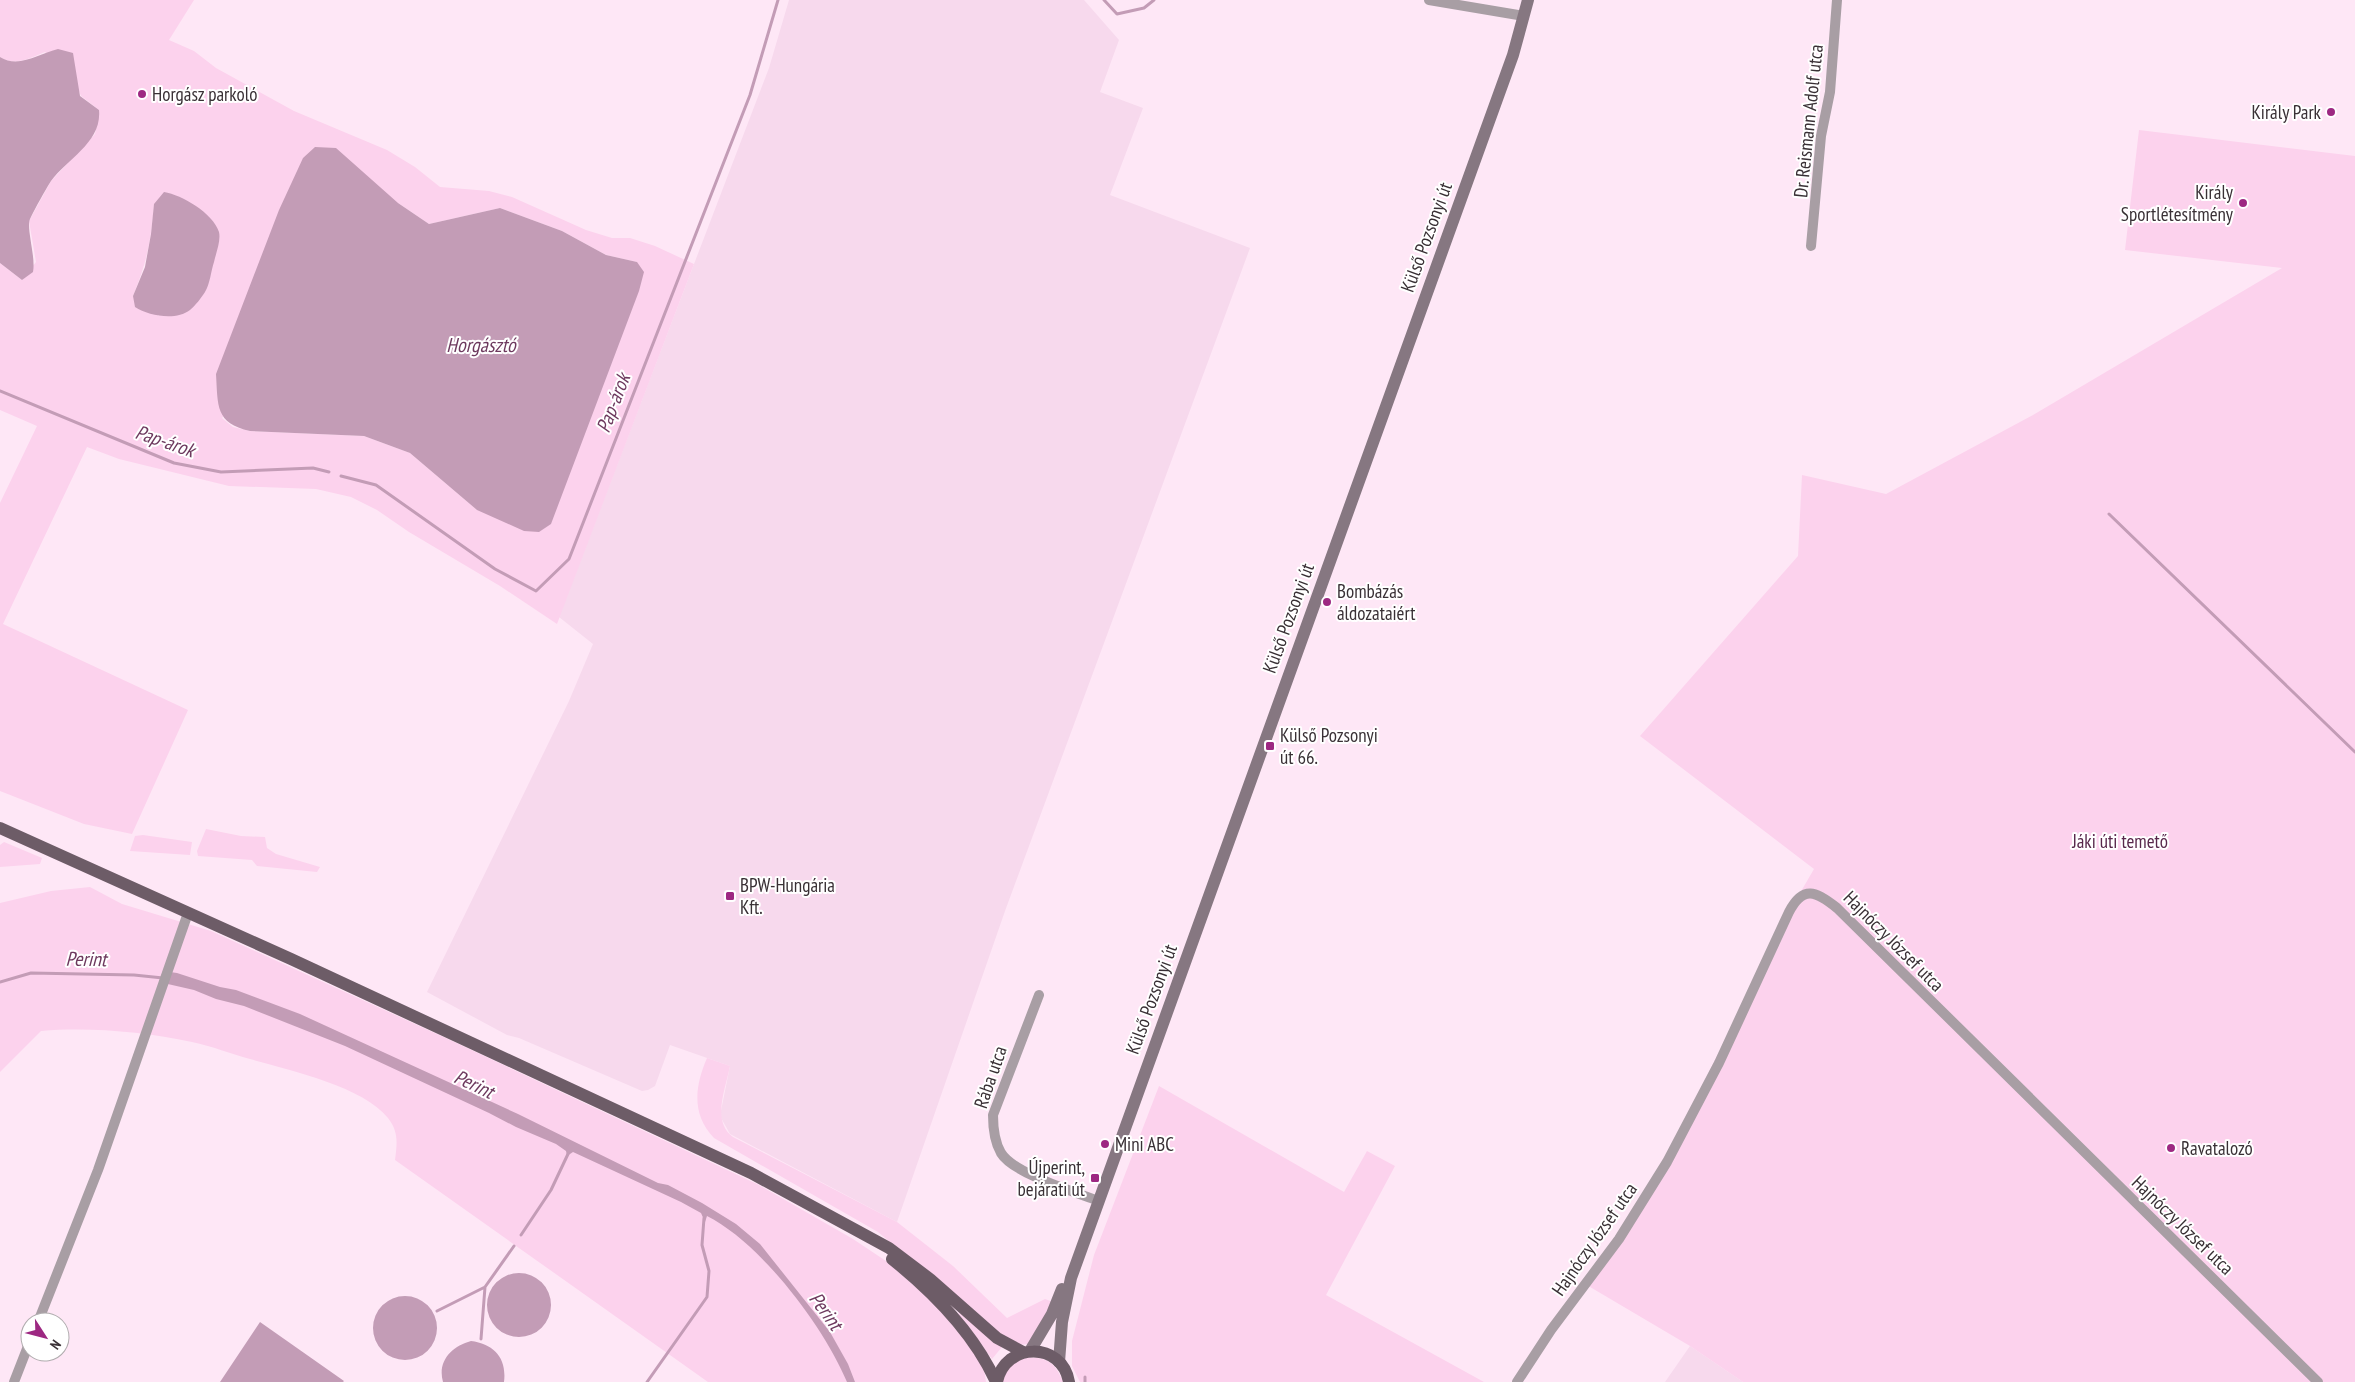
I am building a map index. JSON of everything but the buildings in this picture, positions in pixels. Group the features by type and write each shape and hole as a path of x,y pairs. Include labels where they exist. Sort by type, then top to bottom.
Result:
{"main road":[{"name":"Külső Pozsonyi út","path":"1082,1249 1513,55 1528,0"},
{"path":"0,828 730,1162 898,1253 997,1338 1026,1351 1049,1354 1059,1362 1066,1372 1069,1382"},
{"path":"838,1219 897,1264 930,1294 972,1340 985,1358 996,1382"},
{"path":"996,1382 1005,1364 1026,1351 1052,1314 1082,1249"},
{"path":"1059,1362 1067,1292 1082,1249"}],"street":[{"path":"1429,0 1524,16"},
{"name":"Dr. Reismann Adolf utca","path":"1811,246 1821,136 1830,92 1837,0"},
{"name":"Hajnóczy József utca","path":"1517,1382 1552,1330 1619,1239 1663,1170 1715,1071 1789,912 1801,895 1811,892 1824,897 1837,908 2318,1382"},
{"path":"42,1312 98,1170 188,913"},
{"name":"Rába utca","path":"1039,995 993,1115 993,1131 1001,1152 1008,1162 1036,1177 1099,1201"},
{"path":"14,1382 22,1362"}],"shaded area":[{"name":"BPW-Hungária Kft.","path":"789,0 1084,0 1119,40 1100,92 1143,108 1110,195 1250,248 1005,911 897,1222 730,1134 720,1116 730,1066 670,1045 655,1086 642,1091 519,1038 507,1035 427,992 569,701 593,644 559,617 769,68"},
{"path":"1690,1346 1743,1382 1665,1382"}],"green space":[{"path":"0,0 194,0 169,40 194,51 216,68 294,111 387,150 415,167 440,187 489,191 512,197 586,230 612,238 630,238 655,246 694,264 557,624 500,586 409,532 377,510 351,497 316,489 229,486 119,459 87,447 3,624 188,710 132,834 84,824 0,791 0,503 37,426 0,410 0,263 22,280 36,262 29,221 51,181 95,134 99,110 81,96 78,89 45,52 17,61 6,60 0,57","holes":["398,203 429,224 500,208 562,231 606,255 637,262 477,510 410,453 364,436 250,431 233,427 222,418","154,205 159,316 133,296 148,251"]},
{"name":"Jáki úti temető","path":"2139,130 2355,156 2355,1382 1743,1382 1690,1346 1585,1284 1646,1198 1789,912 1814,869 1640,736 1798,556 1802,475 1886,494 2033,415 2282,268 2125,250"},
{"path":"206,829 241,836 265,837 267,848 276,854 320,867 317,872 257,866 252,860 198,856 197,851"},
{"path":"143,835 192,842 190,855 130,851 135,836"},
{"path":"4,842 42,858 40,864 0,867 0,845"},
{"path":"90,887 122,904 211,931 448,1039 757,1184 853,1239 886,1261 935,1304 983,1362 986,1382 708,1382 395,1160 396,1133 392,1123 376,1107 343,1088 304,1074 192,1042 136,1033 98,1030 41,1031 0,1072 0,903 51,891"},
{"path":"707,1058 730,1066 723,1094 721,1113 726,1130 733,1137 897,1222 953,1266 1007,1318 1045,1299 1056,1303 1028,1344 1017,1345 1009,1342 878,1232 714,1138 702,1119 697,1100 700,1079"},
{"path":"1159,1086 1344,1192 1367,1151 1395,1166 1326,1295 1484,1382 1080,1382 1072,1366 1072,1341 1094,1255"},
{"path":"958,1314 1002,1347 992,1359"},
{"path":"1024,1357 1039,1358 1049,1362 1056,1369 1063,1382 1002,1382 1007,1368"}],"water":[{"path":"58,49 73,53 80,96 99,110 98,121 90,140 51,181 30,219 29,229 34,266 33,272 22,280 0,263 0,57 7,60 22,61"},
{"name":"Horgásztó","path":"315,147 336,148 398,203 429,224 500,208 562,231 606,255 637,262 644,272 639,291 551,524 539,532 524,531 477,510 410,453 364,436 250,431 239,428 224,418 218,404 216,374 279,210 303,158"},
{"path":"164,192 196,206 210,218 219,232 218,247 207,289 190,310 170,316 155,315 135,307 133,296 145,267 154,204"},
{"path":"163,971 177,973 220,987 236,990 300,1014 518,1114 702,1203 736,1224 760,1244 830,1332 848,1364 855,1382 847,1382 837,1360 823,1337 789,1288 748,1246 728,1229 707,1216 705,1222 701,1213 681,1202 573,1152 567,1156 566,1151 556,1144 345,1046 244,1006 216,999 194,990 159,982"},
{"path":"519,1273 537,1278 542,1282 546,1287 551,1305 546,1323 542,1328 537,1332 519,1337 501,1332 496,1328 492,1323 487,1305 492,1287 496,1282 501,1278"},
{"path":"405,1296 423,1301 428,1305 432,1310 437,1328 432,1346 428,1351 423,1355 405,1360 387,1355 382,1351 378,1346 373,1328 378,1310 382,1305 387,1301"},
{"path":"260,1322 344,1381 220,1382"},
{"path":"471,1341 486,1345 497,1354 503,1366 504,1382 443,1382 442,1367 448,1355 464,1343"}],"waterway":[{"name":"Pap-árok","path":"341,476 376,485 495,569 536,591 569,559 750,95 778,0"},
{"name":"Pap-árok","path":"1104,0 1117,14 1144,8 1154,0"},
{"name":"Pap-árok","path":"0,391 174,463 221,472 313,468 329,472"},
{"path":"2109,514 2355,752"},
{"name":"Perint","path":"0,982 31,973 134,975 163,978"},
{"path":"521,1235 551,1190 568,1154"},
{"path":"647,1382 707,1297 709,1271 702,1245 704,1218"},
{"path":"437,1311 485,1287 514,1246"},
{"path":"481,1339 485,1287"},
{"path":"1085,1377 1085,1382"}],"place":[{"name":"Horgász parkoló","path":"142,94"},
{"name":"Király Park","path":"2331,112"},
{"name":"Király Sportlétesítmény","path":"2243,203"},
{"name":"Bombázás áldozataiért","path":"1327,602"},
{"name":"Külső Pozsonyi út 66.","path":"1270,746"},
{"name":"BPW-Hungária Kft.","path":"730,896"},
{"name":"Mini ABC","path":"1105,1144"},
{"name":"Ravatalozó","path":"2171,1148"},
{"name":"Újperint, bejárati út","path":"1095,1178"}]}
